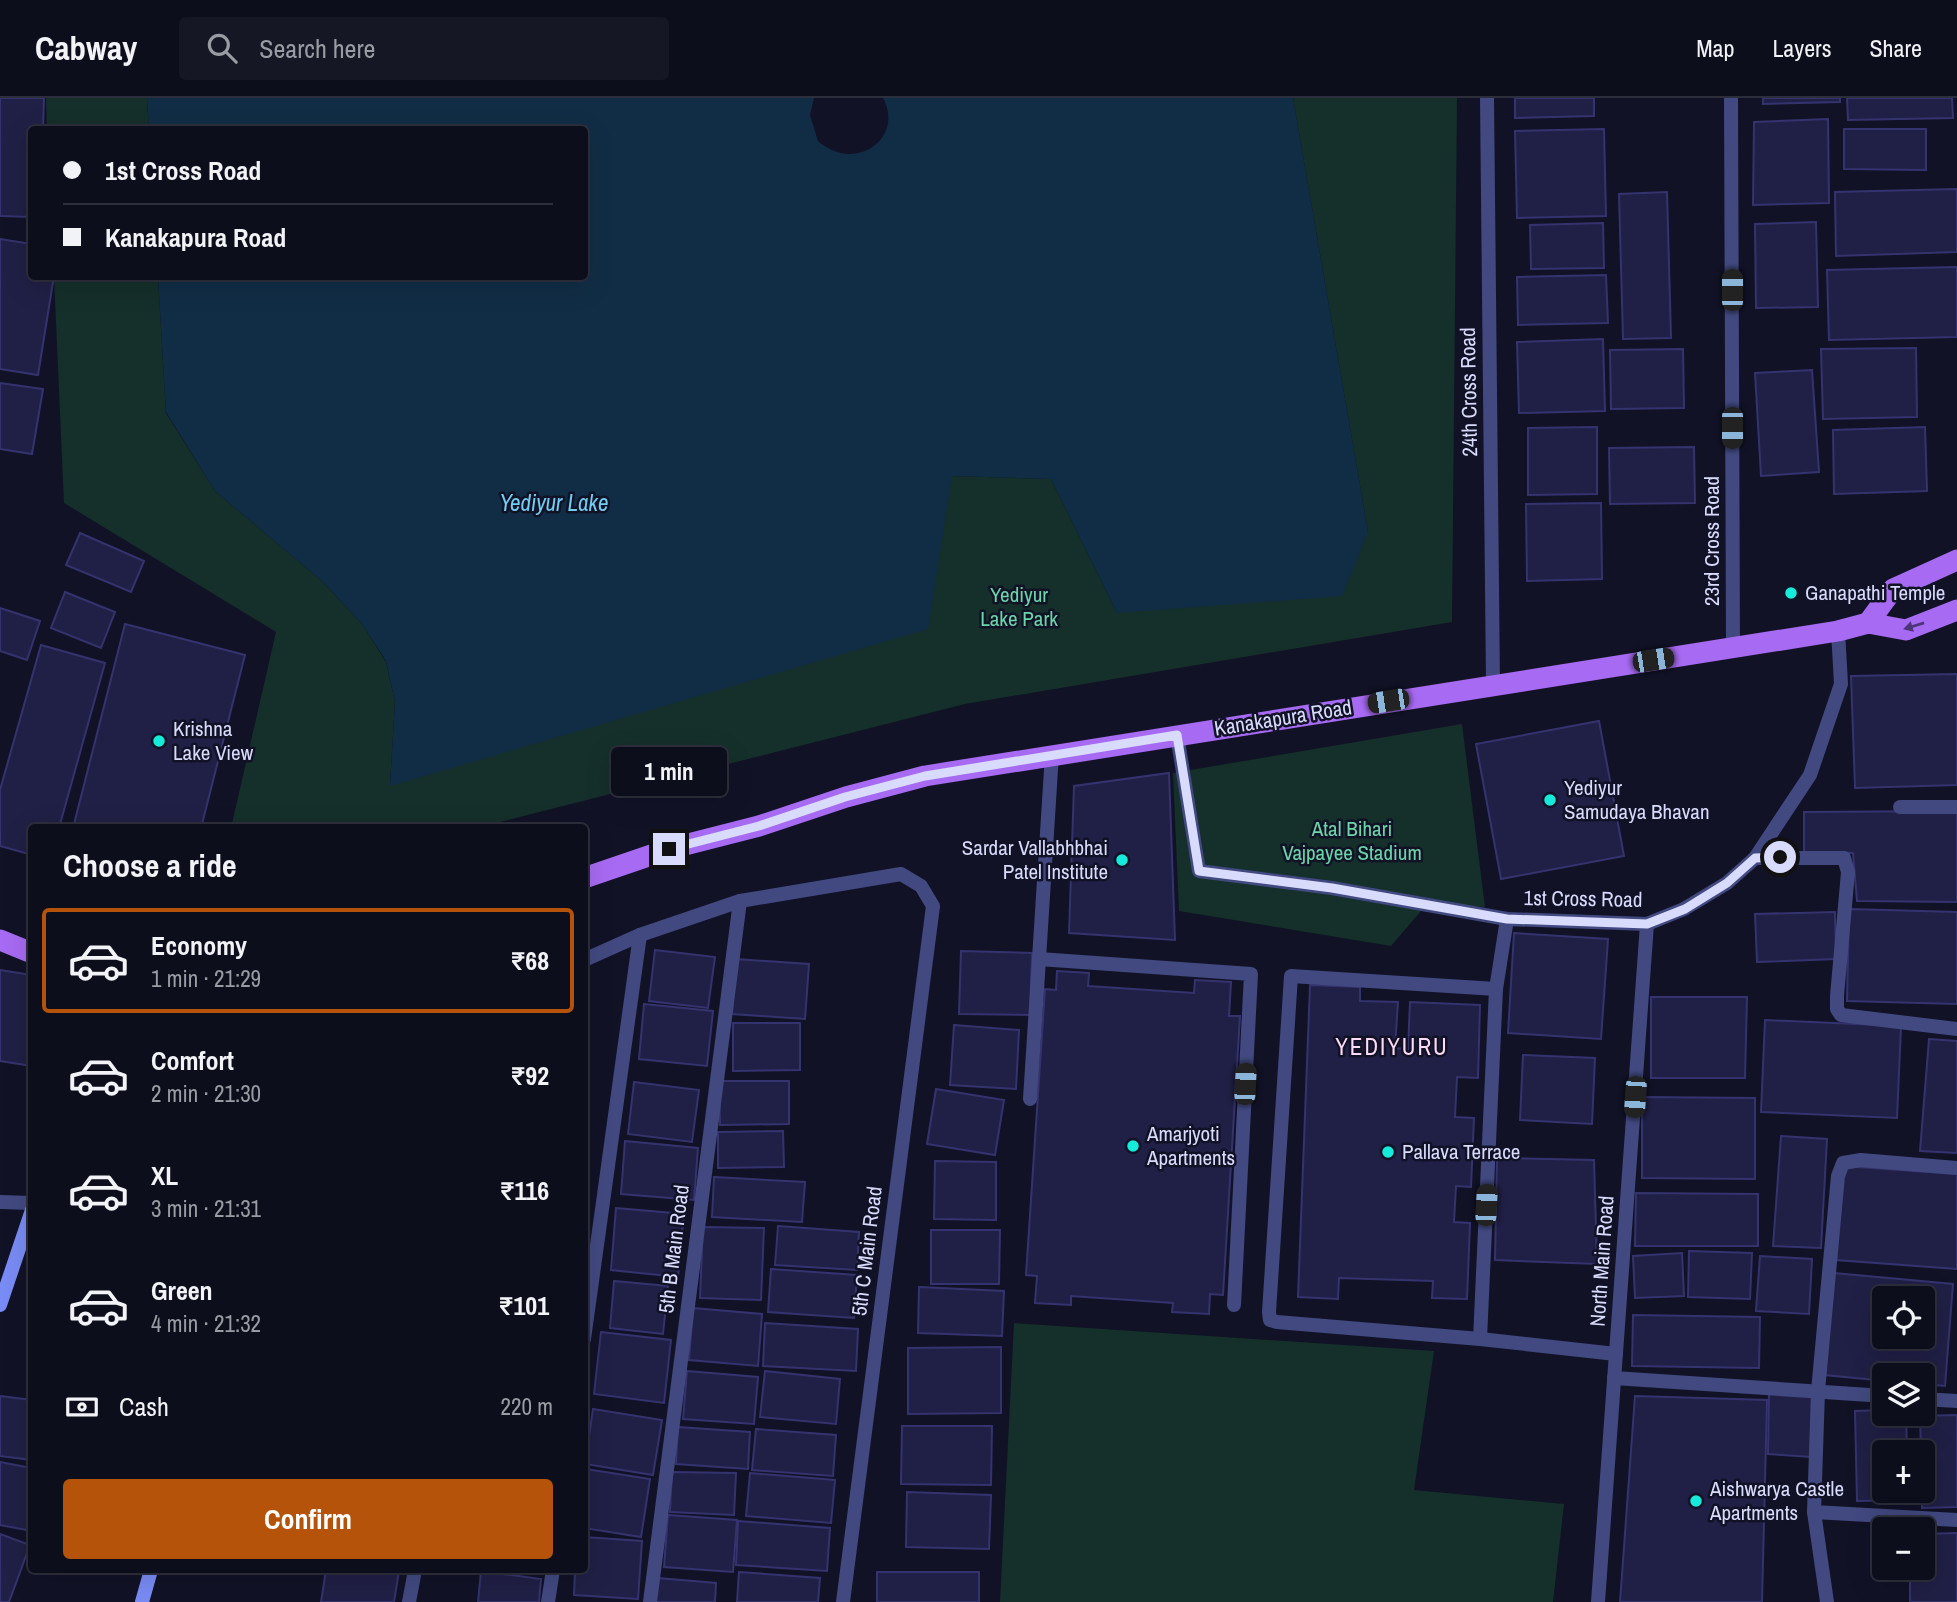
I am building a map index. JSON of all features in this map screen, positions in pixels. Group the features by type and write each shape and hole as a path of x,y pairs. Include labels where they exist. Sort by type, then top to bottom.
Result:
{"main road":[{"path":"1868,623 1893,589 1957,560"},
{"name":"Kanakapura Road","path":"588,877 669,849 759,826 845,797 925,776 1838,631 1868,623 1906,630 1957,610"},
{"path":"0,940 28,951"}],"street":[{"name":"24th Cross Road","path":"1487,98 1493,685"},
{"name":"23rd Cross Road","path":"1731,98 1733,648"},
{"name":"1st Cross Road","path":"1480,1339 1496,989 1507,919 1647,924 1685,909 1727,883 1755,858 1810,775 1841,684 1838,631"},
{"path":"1177,735 1199,871 1332,888 1507,919"},
{"path":"1030,1099 1052,754"},
{"path":"1900,807 1957,807"},
{"path":"1755,858 1844,858 1848,872 1836,1009 1841,1016 1957,1029"},
{"name":"5th C Main Road","path":"740,901 901,874 921,886 933,906 843,1602"},
{"path":"588,958 640,934 740,901"},
{"name":"5th B Main Road","path":"650,1602 740,901"},
{"name":"North Main Road","path":"1598,1602 1647,924"},
{"path":"588,1310 640,934"},
{"path":"1039,959 1251,974 1234,1305"},
{"path":"1496,989 1291,976 1270,1320 1616,1354"},
{"path":"1827,1602 1814,1512 1818,1391 1838,1175 1843,1163 1861,1160 1957,1168"},
{"path":"0,1202 28,1203"},
{"path":"0,1305 28,1222"},
{"path":"1615,1378 1872,1395"},
{"path":"1935,1400 1957,1401"},
{"path":"1814,1512 1957,1520"},
{"path":"142,1602 150,1573"},
{"path":"410,1602 415,1573"},
{"path":"548,1602 553,1573"}],"green space":[{"path":"46,98 147,98 149,126 47,126"},
{"name":"Yediyur Lake Park","path":"1293,98 1457,98 1452,622 965,704 492,824 232,824 276,632 64,503 54,280 158,280 166,413 215,491 323,582 362,624 386,662 395,702 390,785 952,476 1051,479 1117,613 1368,532"},
{"name":"Atal Bihari Vajpayee Stadium","path":"1462,724 1485,907 1427,904 1391,946 1179,911 1173,773"},
{"path":"1014,1323 1434,1351 1414,1490 1564,1504 1553,1602 1000,1602"}],"water":[{"name":"Yediyur Lake","path":"147,98 814,98 810,115 818,141 832,150 847,154 873,147 882,138 888,113 883,98 1293,98 1368,532 1342,596 1117,613 1051,479 952,476 928,629 390,786 395,702 386,661 362,624 323,582 215,491 166,412 158,280 588,280 588,126 149,126"}],"building":[{"path":"0,98 44,98 43,126 28,126 28,217 0,216"},
{"path":"1515,98 1594,98 1594,116 1515,118"},
{"path":"1763,98 1840,98 1840,102 1763,104"},
{"path":"1847,98 1952,98 1953,118 1848,120"},
{"path":"1828,119 1829,203 1753,205 1754,122"},
{"path":"1604,129 1606,216 1517,218 1515,131"},
{"path":"1844,129 1926,129 1926,170 1844,169"},
{"path":"1957,189 1957,252 1836,256 1835,192"},
{"path":"1667,192 1671,338 1623,339 1619,194"},
{"path":"1816,222 1818,307 1756,308 1755,224"},
{"path":"1603,223 1604,268 1531,269 1530,225"},
{"path":"0,239 28,243 28,280 53,280 38,375 0,369"},
{"path":"1957,267 1957,337 1829,340 1827,270"},
{"path":"1606,275 1608,323 1518,325 1517,277"},
{"path":"1603,339 1605,411 1519,413 1517,342"},
{"path":"1916,348 1917,417 1823,419 1821,349"},
{"path":"1683,349 1684,408 1611,409 1610,350"},
{"path":"1812,370 1819,472 1761,476 1755,373"},
{"path":"0,383 43,389 32,454 0,449"},
{"path":"1597,427 1597,494 1528,495 1528,428"},
{"path":"1925,427 1927,491 1834,494 1833,430"},
{"path":"1694,447 1695,503 1610,504 1609,448"},
{"path":"1601,503 1602,579 1527,581 1526,504"},
{"path":"80,533 144,561 131,592 66,565"},
{"path":"65,592 115,612 101,648 51,628"},
{"path":"0,608 40,621 27,660 0,651"},
{"name":"Krishna Lake View","path":"125,624 245,655 202,824 74,824"},
{"path":"41,645 105,663 60,824 28,824 28,854 0,846 0,790"},
{"path":"1957,674 1957,785 1855,788 1851,676"},
{"name":"Yediyur Samudaya Bhavan","path":"1599,721 1624,856 1501,879 1476,744"},
{"name":"Sardar Vallabhbhai Patel Institute","path":"1169,773 1175,940 1069,933 1074,786"},
{"path":"1957,811 1957,902 1857,901 1853,853 1804,853 1804,812"},
{"path":"1849,909 1957,912 1957,1004 1847,1001"},
{"path":"1835,912 1836,959 1757,962 1755,914"},
{"path":"1514,933 1608,939 1601,1039 1508,1033"},
{"path":"655,950 715,957 708,1008 649,1001"},
{"path":"961,951 1032,953 1030,1015 959,1014"},
{"path":"736,959 809,964 805,1019 732,1014"},
{"path":"0,970 28,974 28,1065 0,1061"},
{"name":"Amarjyoti Apartments","path":"1057,971 1089,973 1088,986 1194,993 1195,980 1231,982 1229,1016 1240,1016 1223,1295 1210,1294 1209,1314 1172,1312 1173,1303 1071,1296 1071,1305 1035,1303 1037,1276 1026,1275 1045,989 1056,990"},
{"name":"Pallava Terrace","path":"1310,985 1360,987 1360,1001 1398,1002 1395,1048 1408,1049 1410,1002 1480,1005 1478,1078 1457,1077 1455,1117 1474,1118 1471,1187 1456,1186 1454,1222 1470,1223 1467,1299 1432,1298 1433,1281 1339,1278 1338,1299 1298,1297"},
{"path":"1651,997 1747,997 1745,1078 1651,1078"},
{"path":"644,1004 713,1011 707,1066 639,1059"},
{"path":"1765,1020 1901,1026 1897,1118 1761,1112"},
{"path":"733,1023 800,1023 800,1070 733,1071"},
{"path":"954,1025 1019,1030 1016,1089 950,1085"},
{"path":"1929,1039 1957,1041 1957,1153 1920,1151"},
{"path":"1523,1055 1595,1058 1592,1124 1520,1120"},
{"path":"719,1081 789,1081 789,1124 720,1125"},
{"path":"634,1082 699,1090 692,1142 628,1134"},
{"path":"936,1089 1004,1100 995,1155 927,1144"},
{"path":"1642,1097 1755,1098 1755,1179 1642,1178"},
{"path":"783,1131 784,1167 718,1168 718,1132"},
{"path":"1781,1136 1827,1139 1821,1248 1773,1246"},
{"path":"625,1141 698,1148 694,1200 621,1194"},
{"path":"1497,1158 1594,1160 1597,1264 1495,1260"},
{"path":"935,1161 996,1162 996,1220 934,1219"},
{"path":"1843,1166 1957,1174 1957,1269 1836,1260"},
{"path":"714,1177 805,1182 802,1222 712,1217"},
{"path":"1636,1193 1758,1194 1758,1246 1635,1246"},
{"path":"616,1208 684,1214 678,1277 611,1270"},
{"path":"778,1226 859,1232 857,1270 775,1265"},
{"path":"703,1227 764,1228 761,1300 700,1298"},
{"path":"931,1230 1000,1230 999,1284 931,1284"},
{"path":"1689,1251 1752,1253 1750,1299 1688,1297"},
{"path":"1682,1253 1684,1296 1635,1298 1633,1256"},
{"path":"1760,1256 1812,1259 1809,1314 1756,1311"},
{"path":"771,1269 857,1275 854,1318 768,1312"},
{"path":"1834,1273 1953,1284 1945,1386 1935,1385 1935,1363 1872,1363 1872,1380 1825,1375"},
{"path":"614,1281 668,1286 663,1334 610,1328"},
{"path":"919,1287 1004,1291 1002,1336 918,1333"},
{"path":"693,1308 762,1314 758,1366 689,1360"},
{"path":"1633,1315 1760,1317 1759,1368 1632,1366"},
{"path":"765,1323 858,1329 856,1371 763,1366"},
{"path":"601,1332 671,1340 664,1403 594,1394"},
{"path":"1001,1347 1001,1413 908,1414 908,1348"},
{"path":"687,1371 758,1377 754,1424 683,1419"},
{"path":"765,1371 840,1379 836,1424 760,1417"},
{"path":"1769,1392 1813,1394 1811,1457 1768,1454"},
{"path":"0,1396 28,1400 28,1460 0,1456"},
{"name":"Aishwarya Castle Apartments","path":"1635,1396 1767,1400 1762,1602 1620,1602"},
{"path":"593,1409 662,1420 653,1475 588,1464"},
{"path":"1872,1410 1872,1426 1906,1426 1907,1440 1872,1440 1872,1501 1857,1501 1855,1411"},
{"path":"1957,1415 1957,1507 1922,1508 1922,1503 1935,1503 1935,1440 1921,1440 1920,1426 1935,1426 1935,1416"},
{"path":"902,1426 992,1426 991,1485 901,1484"},
{"path":"678,1427 750,1432 748,1469 676,1464"},
{"path":"756,1429 836,1435 833,1476 752,1470"},
{"path":"0,1462 28,1467 28,1530 0,1525"},
{"path":"588,1469 650,1479 641,1537 588,1529"},
{"path":"672,1472 736,1473 734,1515 670,1512"},
{"path":"750,1473 835,1480 831,1523 746,1516"},
{"path":"907,1492 991,1495 989,1549 906,1547"},
{"path":"668,1515 737,1520 733,1572 664,1567"},
{"path":"738,1521 830,1528 827,1571 736,1565"},
{"path":"1957,1533 1957,1602 1910,1602 1910,1580 1935,1580 1935,1534"},
{"path":"0,1534 28,1544 28,1550 9,1602 0,1602"},
{"path":"588,1537 642,1541 638,1599 574,1595 575,1573 588,1573"},
{"path":"739,1572 820,1578 818,1602 737,1602"},
{"path":"877,1572 979,1572 979,1602 877,1602"},
{"path":"326,1573 399,1573 394,1602 321,1602"},
{"path":"481,1573 541,1579 539,1602 478,1602"},
{"path":"658,1578 716,1583 715,1602 655,1602"}],"place":[{"name":"Ganapathi Temple","path":"1791,593"},
{"name":"Krishna Lake View","path":"159,741"},
{"name":"Yediyur Samudaya Bhavan","path":"1550,800"},
{"name":"Sardar Vallabhbhai Patel Institute","path":"1122,860"},
{"name":"Amarjyoti Apartments","path":"1133,1146"},
{"name":"Pallava Terrace","path":"1388,1152"},
{"name":"Aishwarya Castle Apartments","path":"1696,1501"}],"district":[{"name":"YEDIYURU","path":"1392,1047"}],"route":[{"path":"669,849 759,826 845,797 925,776 1177,735 1199,871 1332,888 1507,919 1647,924 1685,909 1727,883 1755,858 1780,857"}]}
